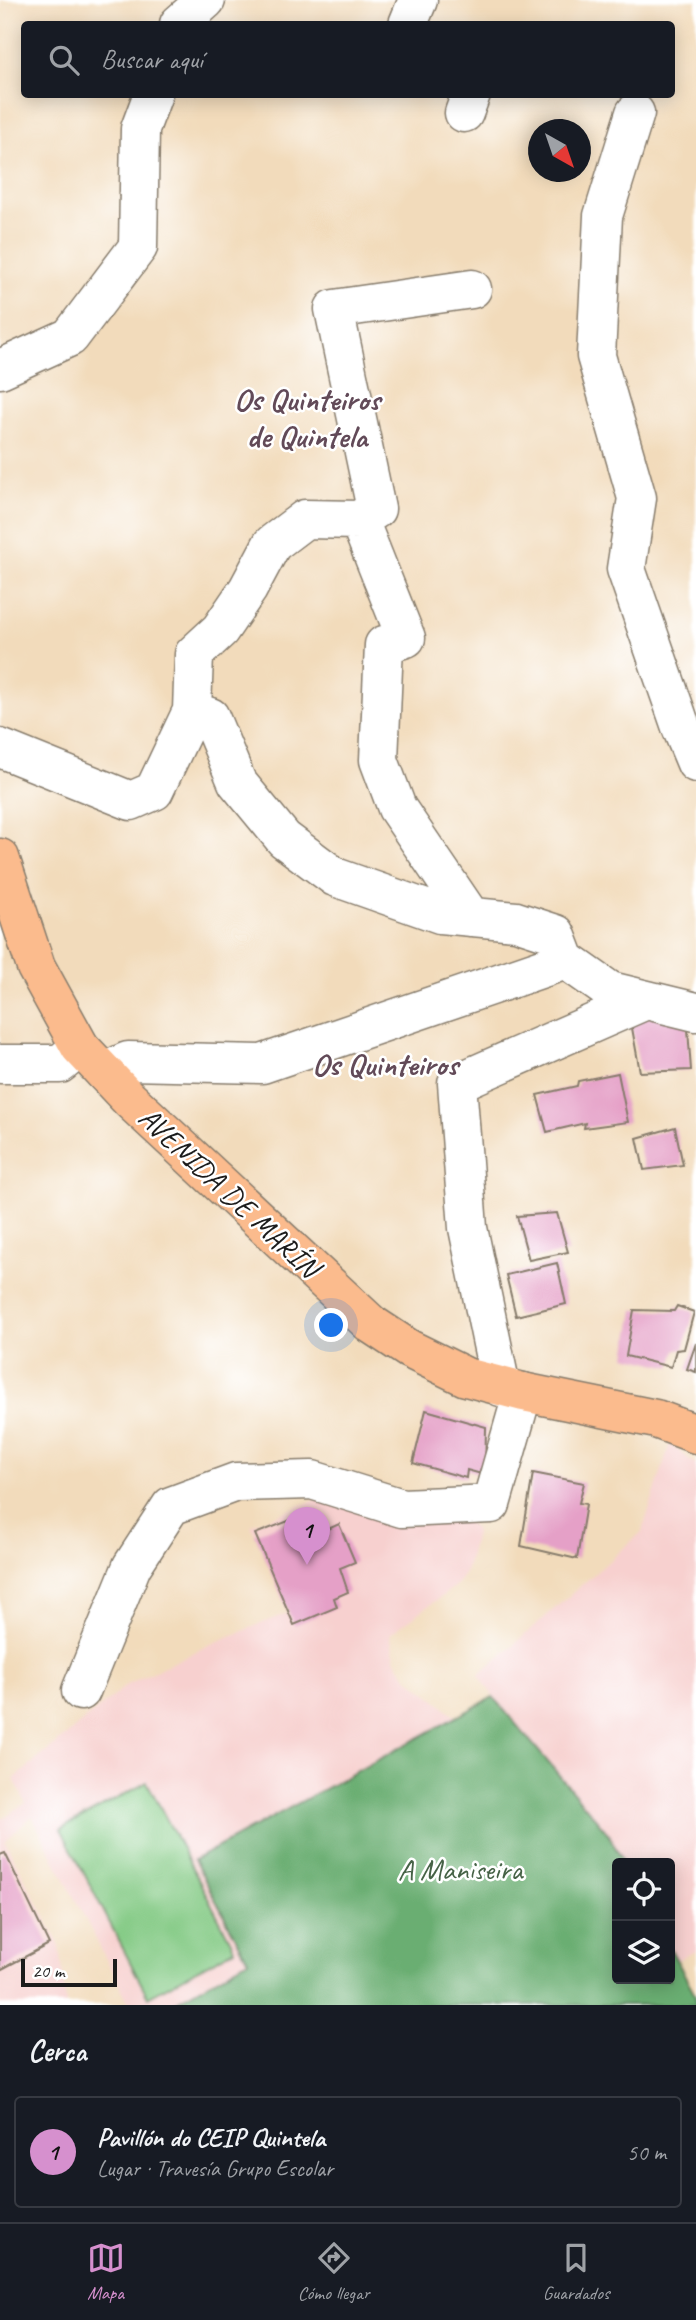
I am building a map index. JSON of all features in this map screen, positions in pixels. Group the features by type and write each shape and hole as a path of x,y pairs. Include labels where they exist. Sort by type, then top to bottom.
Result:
{"main road":[{"name":"AVENIDA DE MARÍN","path":"0,858 36,967 92,1060 130,1100 371,1324 410,1349 466,1377 512,1390 656,1419 696,1434"}],"street":[{"path":"182,21 206,0"},
{"path":"409,21 418,0"},
{"path":"0,369 70,337 138,247 140,129 152,98"},
{"path":"635,113 603,216 596,356 637,498 626,569 696,763"},
{"path":"0,748 131,801 155,791 192,711 194,654 220,629 248,589 272,544 305,519 359,520 376,509 334,309 472,289"},
{"path":"359,520 406,638 384,645 379,760 397,808 471,917"},
{"path":"192,711 209,717 237,782 284,839 335,877 440,914 516,921 556,934 566,960 610,991 696,1012"},
{"path":"0,1064 60,1064 92,1060 262,1064 566,960"},
{"path":"81,1691 132,1566 171,1506 236,1482 312,1480 402,1508 491,1504 512,1390 468,1228 457,1083 646,1000"}],"shaded area":[{"path":"670,1444 696,1465 696,1951 677,1960 675,1858 621,1858 607,1832 494,1697 479,1675 642,1532"},
{"path":"320,1498 459,1514 476,1530 465,1573 460,1580 390,1634 395,1659 407,1677 457,1717 194,1860 249,1961 170,2005 130,2005 32,1816 5,1841 60,1946 66,2005 0,2005 0,1820 26,1803 14,1779 128,1684 209,1645 290,1612 251,1525"}],"green space":[{"name":"A Maniseira","path":"493,1697 607,1832 621,1858 612,1858 612,1984 675,1984 675,1957 695,1994 696,2005 170,2005 248,1960 194,1860"},
{"path":"147,1782 235,1949 148,1997 61,1829"}],"building":[{"path":"687,1016 691,1070 640,1072 630,1017"},
{"path":"618,1073 628,1122 584,1128 585,1123 547,1132 537,1095 577,1086 578,1081"},
{"path":"675,1127 683,1165 644,1170 637,1138"},
{"path":"557,1213 568,1252 529,1260 517,1216"},
{"path":"557,1263 566,1304 516,1316 506,1275"},
{"path":"677,1306 694,1312 684,1349 676,1350 671,1367 626,1356 634,1310 674,1311"},
{"path":"696,1343 696,1372 687,1369"},
{"path":"426,1410 486,1427 485,1475 467,1470 466,1478 413,1463"},
{"path":"533,1473 584,1483 579,1503 586,1504 577,1559 521,1546"},
{"path":"314,1511 322,1532 339,1524 355,1562 340,1568 348,1592 334,1598 337,1607 294,1625 255,1534"},
{"path":"5,1853 49,1944 0,1970 0,1855"}],"place":[{"name":"Pavillón do CEIP Quintela","path":"307,1565"}],"district":[{"name":"Os Quinteiros de Quintela","path":"307,418"},
{"name":"Os Quinteiros","path":"385,1064"}]}
